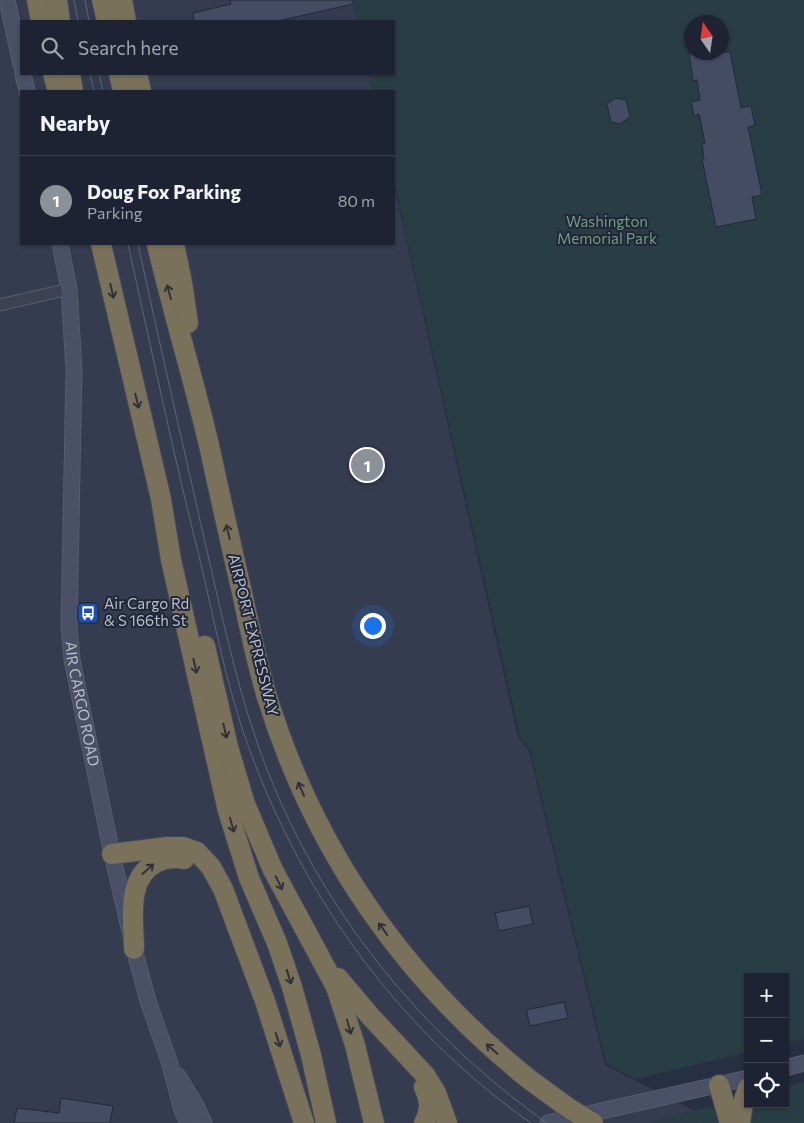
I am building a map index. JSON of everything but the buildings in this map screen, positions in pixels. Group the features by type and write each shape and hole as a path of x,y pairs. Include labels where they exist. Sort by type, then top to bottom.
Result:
{"highway":[{"path":"37,0 41,20"},
{"path":"56,0 60,20"},
{"path":"102,0 107,20"},
{"path":"122,0 126,20"},
{"path":"53,75 58,90"},
{"path":"70,75 73,90"},
{"path":"119,75 123,90"},
{"path":"137,75 141,90"},
{"path":"101,245 161,498 173,569 228,811 249,878 277,943 292,986 309,1047 326,1123"},
{"name":"AIRPORT EXPRESSWAY","path":"157,245 200,407 260,675 282,741 308,805 354,887 393,943 439,996 471,1029 530,1080 593,1123"},
{"path":"174,245 182,282 200,407"},
{"path":"161,498 184,556 228,747 243,797 262,847 319,954 341,1000 373,1119"},
{"path":"112,854 175,846 197,852 216,872 277,1036 304,1123"},
{"path":"134,948 134,896 138,882 152,865 166,859 188,860 200,867 211,881 237,928"},
{"path":"300,920 374,1032 411,1070 424,1087 429,1102 429,1109 424,1123"},
{"path":"344,986 425,1075 436,1093 447,1123"},
{"path":"719,1085 730,1123"},
{"path":"740,1123 744,1101"}],"street":[{"path":"7,0 20,60"},
{"path":"23,75 27,90"},
{"name":"AIR CARGO ROAD","path":"60,245 69,289 74,370 69,626 72,660 112,854 134,948 148,1001 169,1061 182,1110 188,1123"},
{"path":"0,305 69,289"},
{"path":"169,1061 195,1104 204,1123"},
{"path":"789,1067 804,1063"},
{"path":"548,1123 744,1079"}],"shaded area":[{"path":"0,0 352,0 357,20 20,20 20,75 369,75 373,90 20,90 20,245 395,245 395,189 518,737 529,751 605,1065 718,1123 0,1123"}],"green space":[{"name":"Washington Memorial Park","path":"352,0 804,0 804,1039 789,1042 789,973 744,973 744,1053 635,1079 606,1063 530,750 520,737 395,186 395,90 373,90 369,75 395,75 395,20 357,20"},
{"path":"804,1082 804,1123 748,1123 752,1108 789,1108 789,1086"},
{"path":"707,1107 718,1112 723,1123 649,1122"}],"tram line":[{"path":"74,0 78,20"},
{"path":"85,0 89,20"},
{"path":"90,75 94,90"},
{"path":"99,75 103,90"},
{"path":"128,245 224,666 243,731 265,789 291,845 322,899 356,950 394,998 436,1044 482,1085 531,1123"},
{"path":"138,245 234,666 257,742 279,799 306,853 337,905 372,955 411,1002 453,1045 499,1086 547,1123"}],"place":[{"name":"Doug Fox Parking","path":"367,465"},
{"name":"Air Cargo Rd & S 166th St","path":"88,613"}]}
